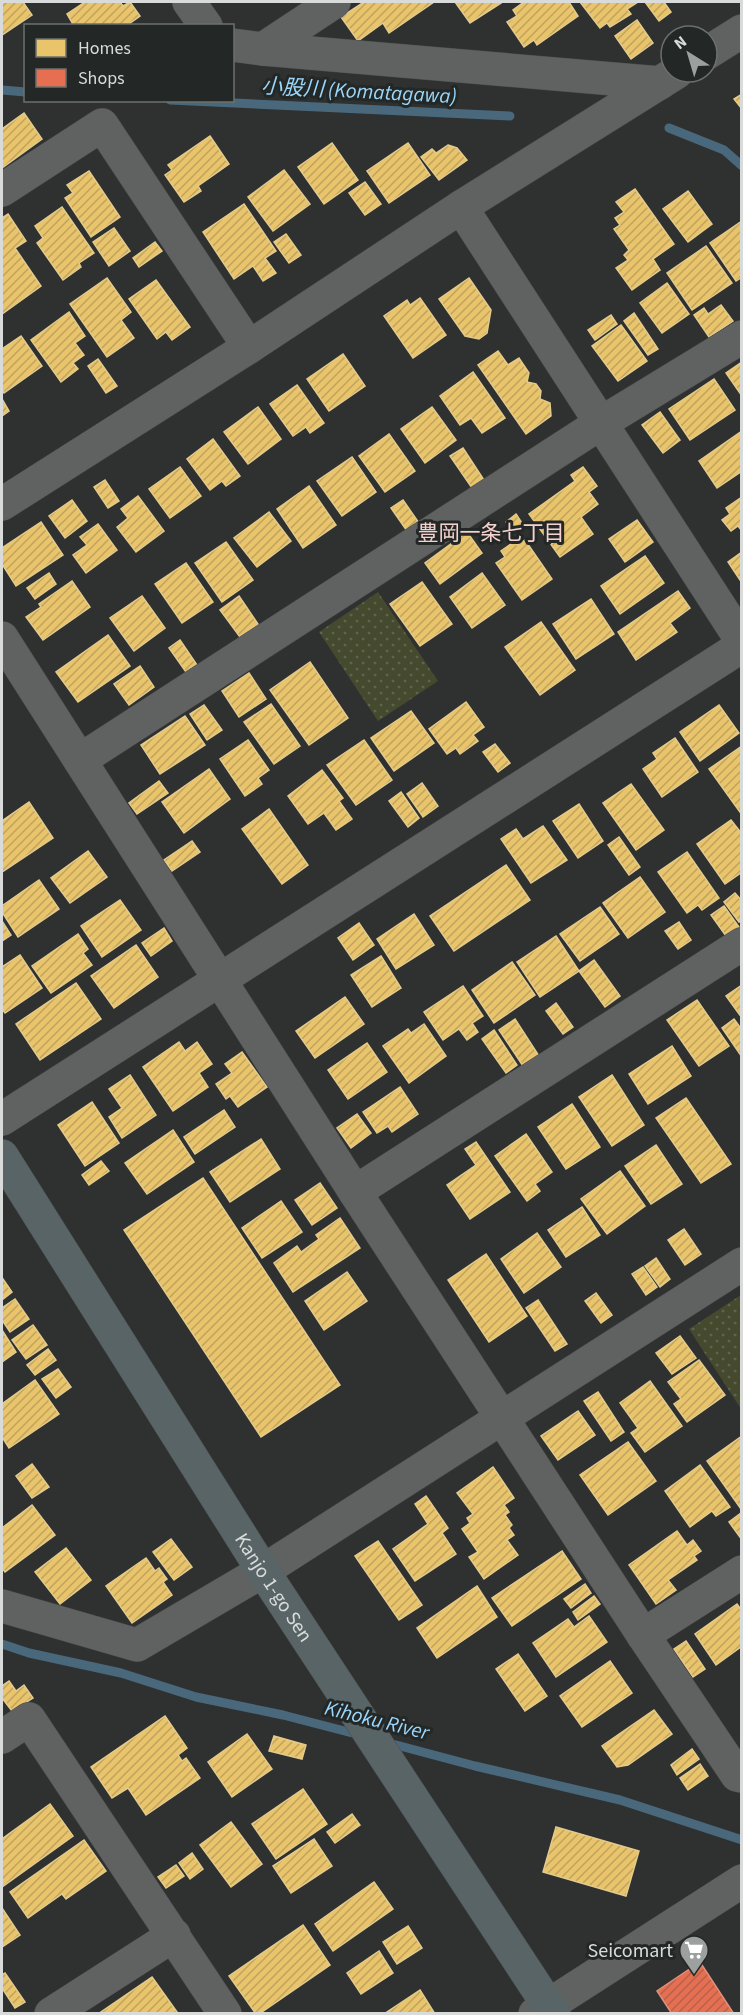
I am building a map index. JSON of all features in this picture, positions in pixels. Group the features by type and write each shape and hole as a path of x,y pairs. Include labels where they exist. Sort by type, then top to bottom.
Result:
{"main road":[{"name":"Kanjo 1-go Sen","path":"2,1156 263,1571 394,1769 546,2011"}],"street":[{"path":"189,2 205,24"},
{"path":"248,47 334,2"},
{"path":"719,45 741,31"},
{"path":"248,47 659,76"},
{"path":"2,504 659,83"},
{"path":"2,190 102,125 249,347"},
{"path":"462,207 741,641"},
{"path":"80,760 601,423 741,337"},
{"path":"2,638 355,1192 643,1635 737,1775 741,1776"},
{"path":"2,1119 741,646"},
{"path":"355,1192 741,944"},
{"path":"2,1606 137,1645 263,1571 741,1264"},
{"path":"643,1635 741,1572"},
{"path":"2,1737 29,1719 225,2013"},
{"path":"546,2011 741,1881"},
{"path":"51,2013 174,1935"}],"green space":[{"path":"378,592 438,681 378,721 319,632"},
{"path":"741,1295 741,1409 689,1329"}],"building: Homes":[{"path":"2,2 23,2 32,15 2,35"},
{"path":"85,2 120,2 123,6 130,2 140,16 129,24 73,24 67,14"},
{"path":"364,2 434,2 389,33 383,23 358,41 341,17"},
{"path":"455,2 500,2 501,3 470,23"},
{"path":"524,2 569,2 578,16 537,45 534,40 524,47 507,22 517,16 513,10"},
{"path":"580,2 638,2 627,9 631,14 610,27 607,23 600,28"},
{"path":"645,2 664,2 671,12 659,21"},
{"path":"637,20 653,43 631,59 615,36"},
{"path":"742,94 742,109 734,99"},
{"path":"24,113 42,139 2,168 2,129"},
{"path":"210,136 229,164 198,186 201,191 184,202 165,175 172,170 168,165"},
{"path":"332,143 358,180 324,204 298,167"},
{"path":"408,143 430,175 389,203 367,171"},
{"path":"448,145 457,148 467,160 439,180 421,157 432,149 436,153"},
{"path":"284,170 310,204 273,231 248,197"},
{"path":"89,171 120,217 91,237 65,198 73,193 67,185"},
{"path":"365,182 381,204 365,215 349,193"},
{"path":"635,189 674,244 653,259 660,270 632,290 616,268 628,260 624,255 629,250 614,229 620,225 615,218 624,212 616,202"},
{"path":"688,191 712,224 688,242 663,209"},
{"path":"244,204 276,251 265,258 276,273 263,281 253,266 234,279 203,232"},
{"path":"62,207 94,253 79,263 81,267 63,280 37,243 43,238 35,226"},
{"path":"8,214 26,241 15,248 41,286 2,314 2,218"},
{"path":"742,221 742,277 736,281 710,243"},
{"path":"114,228 130,251 109,266 93,242"},
{"path":"286,234 301,255 289,263 274,242"},
{"path":"155,242 162,251 139,267 133,258"},
{"path":"706,246 732,283 692,310 667,273"},
{"path":"107,278 131,312 121,320 134,338 107,357 70,304"},
{"path":"469,278 491,310 487,333 479,339 465,336 439,299"},
{"path":"156,280 190,327 172,340 166,332 157,339 129,299"},
{"path":"667,283 689,314 662,333 640,303"},
{"path":"420,298 446,335 413,358 384,316 407,300 410,305"},
{"path":"721,305 733,321 709,337 694,315 704,308 708,314"},
{"path":"69,312 85,336 75,343 84,355 73,363 78,369 61,382 31,340"},
{"path":"634,313 658,349 648,355 624,321"},
{"path":"611,315 617,324 595,340 588,330"},
{"path":"621,325 647,361 618,381 592,346"},
{"path":"21,336 42,366 4,393 2,390 2,349"},
{"path":"498,351 508,365 519,358 529,373 527,382 536,384 541,391 540,399 550,403 551,416 526,434 478,365"},
{"path":"343,354 365,386 329,411 307,379"},
{"path":"98,359 117,386 106,393 88,366"},
{"path":"742,362 742,396 726,373"},
{"path":"473,372 505,418 482,433 471,418 460,425 440,396"},
{"path":"714,379 735,410 690,440 669,409"},
{"path":"297,385 324,423 310,433 306,427 293,436 270,404"},
{"path":"2,399 9,411 2,416"},
{"path":"258,407 281,439 248,464 224,432"},
{"path":"432,407 456,440 425,463 401,429"},
{"path":"660,412 680,440 663,453 642,425"},
{"path":"742,431 742,471 717,488 699,461"},
{"path":"389,434 415,471 385,492 359,456"},
{"path":"213,439 240,476 226,486 222,481 210,490 187,459"},
{"path":"463,448 484,480 472,488 450,456"},
{"path":"352,457 376,492 342,516 317,481"},
{"path":"180,467 201,496 170,518 149,489"},
{"path":"583,467 597,486 589,492 598,504 581,517 593,534 560,557 529,514 575,481 571,475"},
{"path":"105,480 119,501 108,508 94,487"},
{"path":"309,486 336,525 303,548 277,509"},
{"path":"138,496 164,531 136,552 117,527 128,518 121,509"},
{"path":"742,497 742,531 738,526 731,531 722,520 730,514 726,508"},
{"path":"72,500 87,521 65,538 49,516"},
{"path":"403,500 419,523 407,531 391,508"},
{"path":"269,512 291,541 257,567 234,538"},
{"path":"516,514 522,523 513,531 506,522"},
{"path":"637,520 653,542 625,562 609,539"},
{"path":"41,522 63,555 16,586 2,564 2,548"},
{"path":"98,524 117,550 86,573 73,555 87,545 80,537"},
{"path":"467,532 482,553 440,584 425,563"},
{"path":"525,540 552,579 522,600 496,563 505,557 501,551 515,541 517,545"},
{"path":"226,542 253,580 222,602 195,563"},
{"path":"742,552 742,583 728,562"},
{"path":"645,556 664,583 620,614 601,586"},
{"path":"186,563 213,602 182,623 155,584"},
{"path":"49,573 56,584 35,599 27,588"},
{"path":"482,573 505,605 472,628 450,597"},
{"path":"72,581 90,607 43,640 26,617 41,607 39,604"},
{"path":"422,582 452,624 420,646 390,604"},
{"path":"678,591 690,608 670,623 677,632 636,660 618,632"},
{"path":"142,596 165,628 134,651 110,618"},
{"path":"239,596 258,624 240,637 220,610"},
{"path":"591,599 614,634 576,659 553,624"},
{"path":"541,622 575,670 540,695 505,647"},
{"path":"108,635 130,666 78,702 56,672"},
{"path":"180,640 197,665 186,672 169,648"},
{"path":"310,662 348,718 309,745 270,690"},
{"path":"140,666 154,687 129,705 114,684"},
{"path":"249,673 266,699 239,717 222,691"},
{"path":"466,702 484,727 473,735 478,741 460,754 456,748 447,754 429,729"},
{"path":"271,704 300,746 274,764 244,722"},
{"path":"204,705 222,730 207,740 190,714"},
{"path":"719,705 739,733 700,761 680,732"},
{"path":"411,711 434,743 394,771 371,738"},
{"path":"185,716 205,745 160,774 141,745"},
{"path":"675,738 698,772 662,797 643,769 657,759 653,753"},
{"path":"248,740 269,770 258,778 262,784 245,796 220,759"},
{"path":"364,740 392,780 356,805 327,765"},
{"path":"495,744 510,763 498,772 483,752"},
{"path":"742,746 742,815 709,769"},
{"path":"209,769 230,799 184,833 162,802"},
{"path":"322,770 343,798 339,801 352,819 336,830 324,813 308,824 288,796"},
{"path":"159,781 168,793 137,814 129,803"},
{"path":"422,783 438,806 423,817 407,794"},
{"path":"631,784 664,830 636,850 603,803"},
{"path":"401,792 419,818 408,827 389,801"},
{"path":"29,802 53,838 2,872 2,821"},
{"path":"579,804 603,841 578,858 553,821"},
{"path":"269,809 308,865 282,884 242,829"},
{"path":"731,820 742,834 742,872 725,884 697,844"},
{"path":"543,826 567,860 531,883 501,839 516,829 523,839"},
{"path":"619,837 640,867 629,875 608,845"},
{"path":"192,841 200,852 172,871 164,860"},
{"path":"88,851 107,877 70,903 51,878"},
{"path":"687,852 719,898 702,910 698,905 687,913 658,872"},
{"path":"506,865 530,900 454,951 430,916"},
{"path":"640,877 665,912 628,938 603,903"},
{"path":"39,880 59,909 18,937 2,912 2,906"},
{"path":"735,893 742,901 742,921 739,922 724,902"},
{"path":"120,900 141,930 102,957 81,926"},
{"path":"724,906 739,927 726,936 711,915"},
{"path":"600,907 619,934 580,961 560,934"},
{"path":"414,914 434,945 396,969 377,939"},
{"path":"2,921 11,935 2,941"},
{"path":"679,922 691,940 678,949 665,931"},
{"path":"359,923 374,945 353,960 338,938"},
{"path":"164,928 172,941 151,956 142,943"},
{"path":"78,934 88,949 83,953 92,965 51,993 32,966"},
{"path":"556,936 579,971 540,997 517,962"},
{"path":"136,945 158,977 114,1008 91,976"},
{"path":"20,955 42,988 5,1013 2,1009 2,967"},
{"path":"381,956 401,988 372,1007 351,975"},
{"path":"594,960 620,996 605,1007 579,971"},
{"path":"512,962 535,995 494,1023 472,990"},
{"path":"76,983 101,1019 40,1060 16,1024"},
{"path":"742,985 742,1018 726,996"},
{"path":"463,986 483,1016 472,1023 478,1032 467,1040 459,1029 443,1040 424,1012"},
{"path":"345,997 364,1024 315,1058 296,1031"},
{"path":"697,1000 729,1046 699,1066 667,1020"},
{"path":"556,1003 573,1027 563,1034 546,1011"},
{"path":"515,1019 539,1056 523,1066 499,1030"},
{"path":"734,1019 742,1030 742,1057 722,1028"},
{"path":"424,1024 446,1056 409,1083 383,1046 408,1029 411,1033"},
{"path":"494,1030 517,1065 506,1073 482,1039"},
{"path":"179,1042 185,1051 197,1042 212,1064 199,1073 208,1087 173,1111 143,1067"},
{"path":"367,1043 387,1072 348,1099 328,1070"},
{"path":"672,1046 691,1076 648,1104 629,1074"},
{"path":"242,1052 267,1087 238,1107 230,1096 226,1099 216,1084 232,1073 225,1064"},
{"path":"130,1075 156,1115 122,1138 109,1117 122,1108 109,1089"},
{"path":"612,1075 644,1125 612,1146 579,1097"},
{"path":"400,1087 418,1114 392,1132 388,1126 377,1133 363,1112"},
{"path":"686,1098 731,1164 701,1183 656,1118"},
{"path":"92,1102 119,1143 85,1166 58,1125"},
{"path":"572,1104 600,1147 566,1169 538,1127"},
{"path":"224,1110 235,1127 195,1154 184,1137"},
{"path":"357,1114 371,1133 351,1148 337,1128"},
{"path":"173,1130 194,1162 147,1194 125,1163"},
{"path":"526,1134 552,1172 535,1184 540,1191 527,1201 495,1156"},
{"path":"261,1139 280,1169 230,1202 210,1172"},
{"path":"476,1142 510,1192 470,1219 447,1185 476,1165 465,1149"},
{"path":"656,1145 682,1184 651,1204 625,1166"},
{"path":"101,1161 109,1171 89,1185 82,1175"},
{"path":"620,1171 645,1206 607,1234 581,1199"},
{"path":"203,1178 340,1385 261,1437 124,1230"},
{"path":"320,1183 337,1208 312,1225 295,1200"},
{"path":"281,1201 302,1232 262,1258 242,1228"},
{"path":"582,1207 600,1235 566,1257 548,1230"},
{"path":"340,1218 360,1248 293,1292 274,1263 297,1246 301,1252 319,1239 316,1235"},
{"path":"684,1229 701,1254 685,1265 668,1240"},
{"path":"537,1233 561,1267 524,1293 501,1259"},
{"path":"486,1254 527,1316 489,1342 448,1280"},
{"path":"656,1258 670,1279 660,1287 645,1266"},
{"path":"643,1267 657,1287 646,1295 632,1274"},
{"path":"347,1272 367,1301 324,1330 305,1301"},
{"path":"2,1280 12,1292 2,1300"},
{"path":"596,1293 612,1315 601,1323 585,1301"},
{"path":"15,1299 29,1319 10,1332 2,1320 2,1308"},
{"path":"538,1300 567,1344 555,1351 526,1308"},
{"path":"33,1325 47,1345 26,1359 12,1340"},
{"path":"2,1330 16,1352 2,1362"},
{"path":"680,1336 696,1358 672,1374 656,1353"},
{"path":"48,1349 56,1360 35,1375 27,1365"},
{"path":"699,1360 725,1395 687,1422 674,1404 681,1399 668,1382"},
{"path":"58,1369 71,1387 56,1398 42,1379"},
{"path":"35,1380 59,1414 9,1448 2,1437 2,1404"},
{"path":"650,1381 682,1426 645,1452 631,1433 638,1428 620,1403"},
{"path":"598,1392 624,1432 611,1441 584,1401"},
{"path":"578,1411 595,1435 558,1460 541,1436"},
{"path":"742,1436 742,1509 741,1509 707,1461"},
{"path":"628,1442 656,1481 608,1515 580,1475"},
{"path":"32,1464 49,1487 32,1498 16,1476"},
{"path":"700,1465 730,1507 716,1516 712,1511 690,1527 665,1491"},
{"path":"493,1467 514,1498 504,1505 509,1512 505,1515 512,1525 509,1528 514,1535 507,1540 518,1555 484,1579 469,1557 478,1552 462,1529 470,1523 467,1518 473,1514 457,1493"},
{"path":"426,1496 448,1528 442,1533 456,1554 415,1581 393,1549 428,1524 415,1504"},
{"path":"32,1505 55,1535 5,1572 2,1568 2,1528"},
{"path":"742,1513 742,1540 729,1522"},
{"path":"677,1531 687,1545 693,1540 701,1551 694,1556 697,1560 668,1580 676,1590 656,1604 629,1565"},
{"path":"171,1539 192,1567 174,1580 153,1552"},
{"path":"378,1541 422,1605 399,1620 355,1556"},
{"path":"66,1548 91,1580 60,1604 35,1572"},
{"path":"562,1551 581,1579 512,1626 492,1598"},
{"path":"146,1558 155,1571 159,1568 167,1579 163,1582 172,1595 132,1623 106,1586"},
{"path":"585,1584 591,1593 571,1608 564,1599"},
{"path":"477,1586 497,1617 437,1658 417,1628"},
{"path":"594,1596 600,1604 578,1620 573,1612"},
{"path":"737,1604 742,1611 742,1646 716,1665 695,1634"},
{"path":"589,1616 607,1642 556,1677 533,1643 568,1619 574,1627"},
{"path":"686,1641 705,1669 693,1677 674,1649"},
{"path":"518,1654 547,1696 525,1711 496,1669"},
{"path":"610,1661 632,1693 582,1727 560,1696"},
{"path":"9,1681 16,1691 24,1685 33,1698 12,1711 2,1698 2,1686"},
{"path":"654,1710 672,1734 628,1765 617,1767 602,1746"},
{"path":"165,1716 187,1748 178,1755 182,1761 186,1758 200,1778 146,1815 128,1788 112,1798 91,1767"},
{"path":"247,1734 272,1769 232,1797 208,1762"},
{"path":"274,1736 306,1745 302,1759 269,1751"},
{"path":"692,1749 699,1759 677,1775 671,1765"},
{"path":"700,1764 708,1776 688,1790 680,1778"},
{"path":"303,1789 327,1824 276,1859 252,1824"},
{"path":"50,1804 73,1836 2,1887 2,1839"},
{"path":"352,1814 360,1825 335,1843 327,1832"},
{"path":"231,1822 262,1864 231,1887 200,1845"},
{"path":"556,1827 639,1851 626,1896 543,1872"},
{"path":"314,1839 332,1866 291,1893 273,1866"},
{"path":"84,1840 106,1871 66,1899 62,1894 28,1918 10,1892"},
{"path":"192,1853 203,1869 190,1879 179,1863"},
{"path":"176,1865 184,1876 166,1888 158,1877"},
{"path":"374,1882 393,1909 333,1951 315,1924"},
{"path":"2,1908 20,1935 2,1947"},
{"path":"303,1925 330,1965 256,2014 229,1976"},
{"path":"408,1926 422,1948 397,1964 383,1942"},
{"path":"379,1951 393,1973 361,1994 347,1973"},
{"path":"5,1973 25,2002 15,2008 2,1988 2,1975"},
{"path":"152,1977 177,2012 175,2014 98,2014"},
{"path":"420,1990 435,2014 384,2014"}],"building: Shops":[{"name":"Seicomart","path":"700,1962 734,2014 672,2014 657,1991"}],"waterway":[{"name":"小股川 (Komatagawa)","path":"2,90 24,92"},
{"name":"小股川 (Komatagawa)","path":"212,102 510,116"},
{"name":"小股川 (Komatagawa)","path":"669,128 724,150 742,166"},
{"name":"Kihoku River","path":"2,1644 29,1653 121,1673 196,1697 283,1715 360,1735"},
{"name":"Kihoku River","path":"385,1742 620,1800 742,1840"}],"place":[{"name":"Seicomart","path":"694,1976"}],"district":[{"name":"豊岡一条七丁目","path":"491,533"}]}
